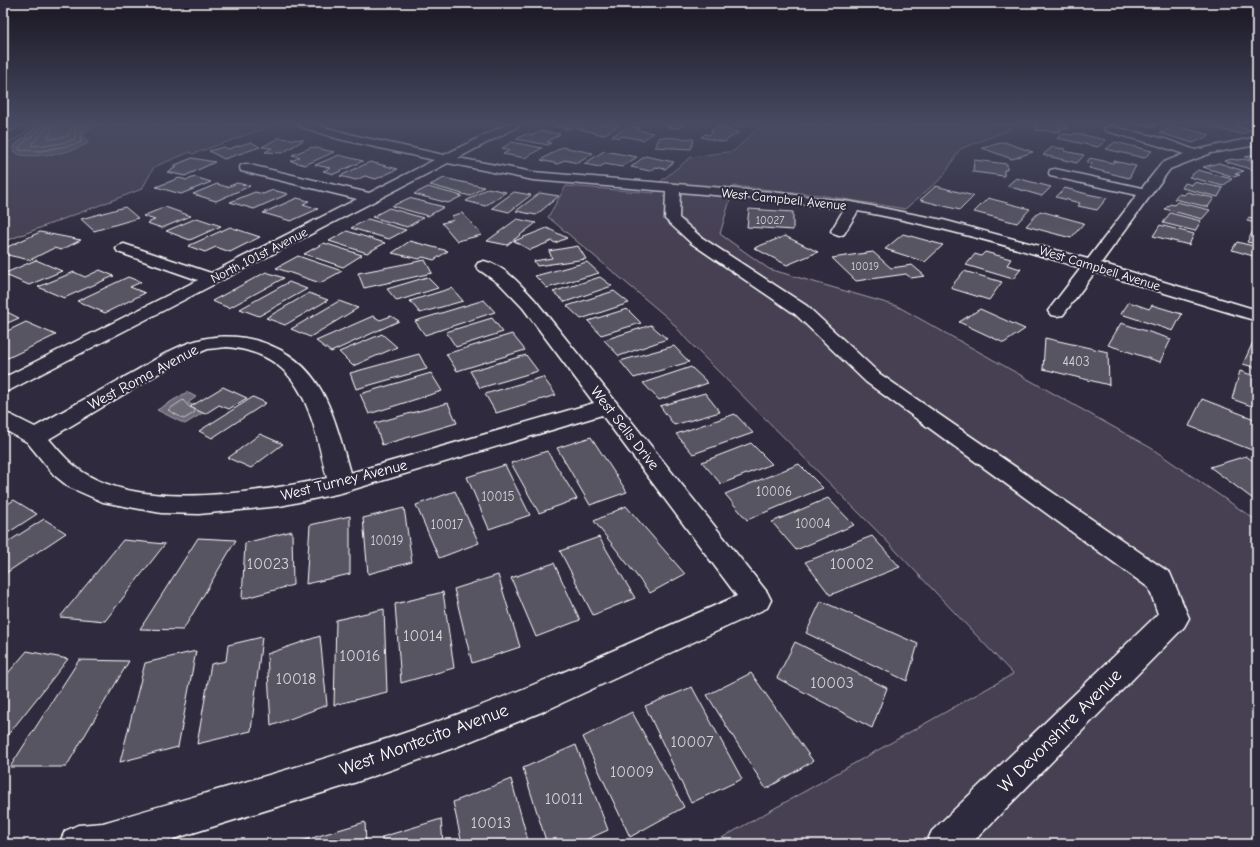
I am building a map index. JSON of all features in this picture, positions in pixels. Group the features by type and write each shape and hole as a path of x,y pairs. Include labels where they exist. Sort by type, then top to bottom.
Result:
{"street":[{"name":"North 101st Avenue","path":"3,386 439,164"},
{"name":"West Campbell Avenue","path":"462,164 497,171 533,176 789,198 910,217 977,232 1092,265 1257,316"},
{"path":"1057,312 1145,193 1166,166 1172,164"},
{"path":"246,168 370,198"},
{"path":"1055,173 1145,193"},
{"name":"W Devonshire Avenue","path":"673,188 672,219 696,240 801,310 873,378 1160,581 1174,618 945,844"},
{"path":"840,231 853,207"},
{"path":"124,249 212,279"},
{"name":"West Sells Drive","path":"484,266 506,281 529,304 757,600"},
{"name":"West Roma Avenue","path":"35,437 184,351 214,342 241,342 269,352 286,362 299,374 310,388 325,426 341,484"},
{"name":"West Turney Avenue","path":"3,420 35,437 62,469 78,481 112,496 161,504 199,505 280,497 341,484 608,406"},
{"name":"West Montecito Avenue","path":"78,844 103,842 348,768 456,731 538,698 757,600"}],"shaded area":[{"path":"3,164 162,164 154,167 142,189 3,242"},
{"path":"683,164 951,164 943,177 905,209 819,195 734,186 720,234 769,269 897,306 1151,448 1257,521 1257,844 711,844 1013,674 878,532 688,341 669,319 548,217 566,186 654,193 661,181"}],"water":[{"path":"187,392 196,397 188,403 206,411 185,424 157,410"}],"building":[{"path":"179,164 212,164 185,176 167,172 177,167 173,166"},
{"path":"319,164 357,164 334,174 323,171 330,168 315,165"},
{"path":"367,164 376,164 398,169 376,179 365,176 356,180 340,176"},
{"path":"584,164 627,164 622,167 605,164 600,167"},
{"path":"635,164 672,164 665,169 655,167 650,171 631,167"},
{"path":"974,164 1007,164 1007,170 1004,170 1004,176 973,172"},
{"path":"1092,164 1125,164 1136,166 1129,178 1089,168"},
{"path":"1221,164 1244,171 1235,174 1240,175 1234,177 1203,167"},
{"path":"1232,164 1257,164 1257,171"},
{"path":"1198,170 1232,179 1223,186 1189,177"},
{"path":"195,177 211,182 181,194 156,187 179,178 187,180"},
{"path":"444,178 484,187 470,196 430,185"},
{"path":"1016,178 1051,187 1042,196 1007,186"},
{"path":"1194,182 1223,188 1218,197 1182,188 1185,183 1192,185"},
{"path":"237,183 250,186 216,201 193,194 217,184 227,187"},
{"path":"936,186 974,196 960,210 920,200"},
{"path":"428,187 462,196 448,203 414,194"},
{"path":"488,188 506,192 485,206 466,201"},
{"path":"1065,188 1107,198 1097,210 1078,206 1080,203 1056,197"},
{"path":"273,190 288,194 254,209 230,202 255,192 263,194"},
{"path":"514,192 531,195 509,212 492,208"},
{"path":"1187,192 1214,198 1208,207 1174,199 1178,194 1184,195"},
{"path":"540,193 559,196 536,215 516,211"},
{"path":"297,198 309,201 303,204 318,209 291,221 263,213"},
{"path":"409,198 444,207 428,216 392,206"},
{"path":"988,198 1030,209 1017,223 974,212"},
{"path":"1177,202 1210,210 1202,219 1165,209 1170,204 1174,205"},
{"path":"125,207 138,218 94,231 81,219"},
{"path":"165,207 191,216 162,228 147,223 155,220 143,216"},
{"path":"389,208 423,218 407,227 372,217"},
{"path":"749,209 793,212 793,230 747,227"},
{"path":"1040,211 1084,223 1071,238 1026,226"},
{"path":"462,213 482,235 457,241 442,223 454,220 451,216"},
{"path":"1170,213 1201,221 1195,231 1163,223"},
{"path":"1249,217 1257,219 1257,230 1253,229 1255,223 1247,221"},
{"path":"197,218 221,226 190,240 166,231"},
{"path":"368,219 406,230 389,239 351,228"},
{"path":"517,219 536,223 507,245 487,241"},
{"path":"1160,225 1194,234 1189,245 1153,236"},
{"path":"230,227 260,237 230,252 216,247 205,252 188,246"},
{"path":"547,228 567,238 555,243 552,241 530,250 514,241"},
{"path":"347,231 385,243 367,253 329,241"},
{"path":"1253,231 1257,232 1257,244 1247,242"},
{"path":"40,232 81,240 61,250 54,248 30,260 3,254 3,249"},
{"path":"903,234 943,245 925,262 885,249"},
{"path":"785,236 818,252 787,265 754,248"},
{"path":"410,241 448,251 434,260 423,257 419,259 392,253"},
{"path":"1237,242 1257,247 1257,260 1252,259 1253,256 1232,250"},
{"path":"324,243 362,255 343,267 304,254"},
{"path":"578,246 586,259 537,266 534,261 552,258 549,251"},
{"path":"873,252 891,268 912,265 925,276 911,278 906,274 856,281 832,258"},
{"path":"985,252 1011,259 1007,265 1021,269 1013,279 966,265 975,254 981,256"},
{"path":"298,256 342,271 320,283 276,268"},
{"path":"36,260 62,271 29,285 3,274"},
{"path":"425,260 432,273 364,288 358,273"},
{"path":"587,262 599,273 547,288 535,276"},
{"path":"100,270 114,276 64,298 38,287 74,272 85,277"},
{"path":"964,271 1002,282 989,300 950,288"},
{"path":"266,272 284,278 229,308 212,301"},
{"path":"128,277 141,282 130,287 145,293 105,313 77,301"},
{"path":"427,277 438,288 397,301 387,289"},
{"path":"600,277 612,286 565,302 553,292"},
{"path":"289,282 307,289 259,316 240,309"},
{"path":"452,288 463,301 420,313 410,301"},
{"path":"614,291 629,303 581,319 567,306"},
{"path":"309,293 328,300 285,325 266,318"},
{"path":"484,300 495,312 425,335 415,321"},
{"path":"339,301 358,308 310,337 291,329"},
{"path":"1129,302 1149,309 1152,305 1182,314 1173,331 1121,314"},
{"path":"627,309 641,323 601,335 588,321"},
{"path":"980,309 1025,329 1004,343 959,322"},
{"path":"3,310 19,318 3,325"},
{"path":"373,316 380,320 391,316 399,321 331,352 316,341"},
{"path":"492,318 503,332 456,347 446,332"},
{"path":"26,322 56,335 8,358 3,356 3,333"},
{"path":"1121,323 1171,339 1160,362 1108,345"},
{"path":"651,325 667,339 619,356 604,340"},
{"path":"382,334 397,347 353,366 339,352"},
{"path":"512,334 525,350 457,371 446,354"},
{"path":"1045,338 1108,352 1109,385 1043,369"},
{"path":"1253,342 1257,344 1257,368 1243,364"},
{"path":"674,346 689,362 634,378 620,361"},
{"path":"419,354 427,369 356,389 350,373"},
{"path":"526,355 538,371 480,388 470,371"},
{"path":"691,367 708,383 659,400 643,383"},
{"path":"1240,371 1257,377 1257,408 1232,399"},
{"path":"431,373 442,391 369,414 360,394"},
{"path":"543,377 556,395 496,413 485,394"},
{"path":"223,387 247,398 229,409 219,405 205,414 190,407"},
{"path":"705,393 720,412 674,425 660,406"},
{"path":"253,397 266,403 212,438 199,431"},
{"path":"1202,399 1257,420 1257,452 1189,426"},
{"path":"448,403 457,423 382,445 375,423"},
{"path":"735,414 753,433 693,454 676,434"},
{"path":"260,434 283,444 251,468 228,458"},
{"path":"591,437 627,492 590,505 557,448"},
{"path":"751,443 772,464 721,484 702,462"},
{"path":"547,451 577,499 539,513 511,463"},
{"path":"1246,456 1257,464 1257,502 1210,467"},
{"path":"799,464 823,488 747,520 725,494"},
{"path":"505,465 530,515 489,529 467,477"},
{"path":"455,491 479,543 439,558 416,505"},
{"path":"828,498 854,525 796,550 772,522"},
{"path":"14,500 37,514 3,536 3,507"},
{"path":"626,506 685,574 650,593 594,521"},
{"path":"404,508 412,562 368,574 363,518"},
{"path":"350,516 350,574 306,584 310,525"},
{"path":"44,519 66,533 3,575 3,545"},
{"path":"292,531 293,585 242,599 245,543"},
{"path":"872,536 900,567 830,595 805,562"},
{"path":"599,537 635,598 593,615 560,551"},
{"path":"198,538 236,540 183,630 140,629"},
{"path":"123,540 165,544 105,621 60,617"},
{"path":"554,563 580,620 536,637 511,578"},
{"path":"498,575 520,647 472,663 454,589"},
{"path":"443,592 454,668 401,683 395,604"},
{"path":"821,601 918,644 907,681 806,633"},
{"path":"384,609 387,692 334,705 336,620"},
{"path":"320,636 327,705 271,726 267,654"},
{"path":"262,637 251,731 197,744 211,664 226,661 228,645"},
{"path":"795,642 887,688 872,728 777,678"},
{"path":"27,651 68,659 3,741 3,679"},
{"path":"196,651 178,747 120,762 145,663"},
{"path":"79,660 129,661 66,767 10,767"},
{"path":"751,673 813,761 766,789 707,695"},
{"path":"692,687 742,779 691,803 645,706"},
{"path":"632,712 684,807 630,837 583,737"},
{"path":"576,745 608,830 577,844 547,844 523,768"},
{"path":"511,779 529,844 462,844 453,802"},
{"path":"441,819 443,844 382,844 382,837"},
{"path":"365,822 366,844 302,844 302,841"}]}
